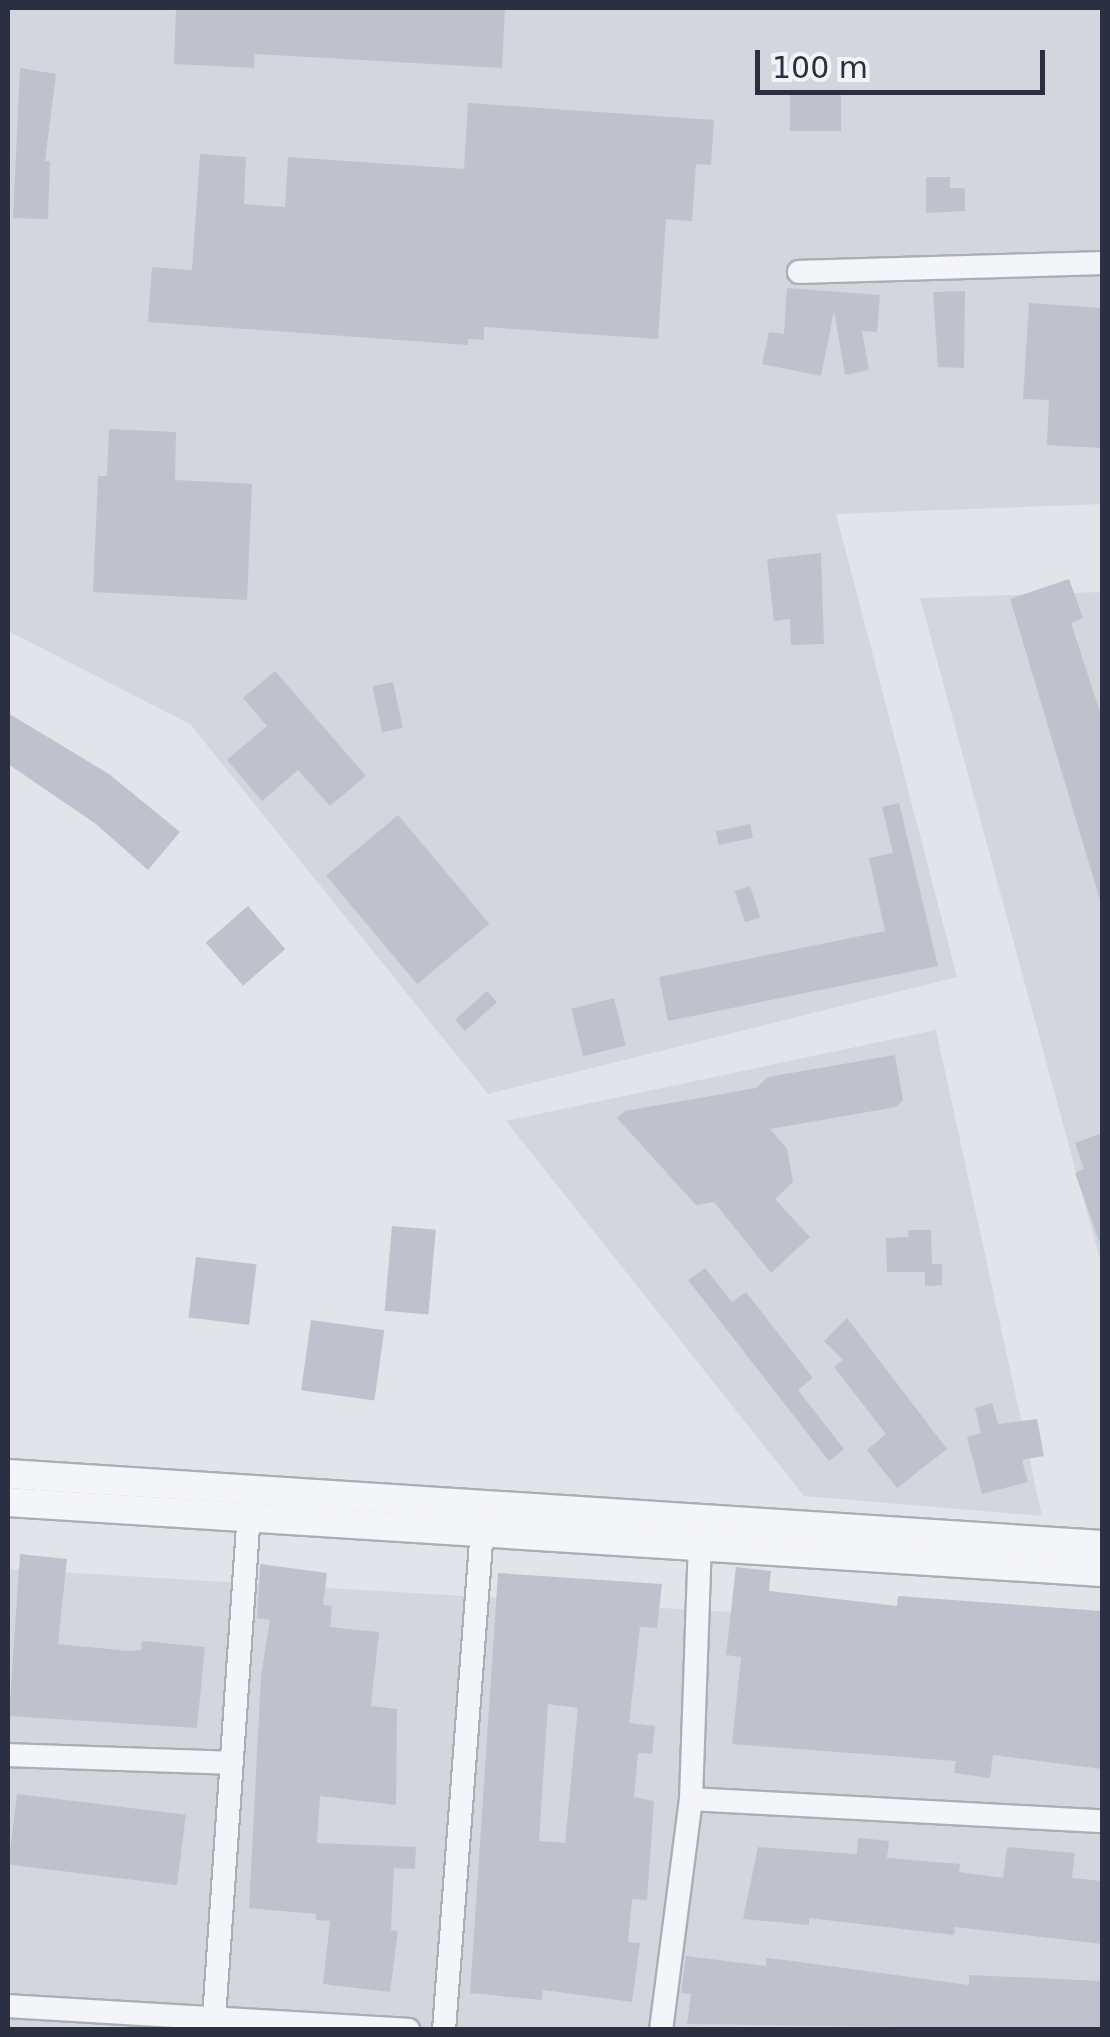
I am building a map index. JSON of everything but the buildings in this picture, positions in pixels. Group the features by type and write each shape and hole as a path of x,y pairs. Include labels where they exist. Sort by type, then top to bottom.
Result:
{"street":[{"path":"798,272 1102,263"},
{"path":"8,1474 1102,1546"},
{"path":"8,1502 250,1513 1102,1572"},
{"path":"214,2018 250,1513"},
{"path":"444,2030 482,1529"},
{"path":"661,2030 690,1799 700,1544"},
{"path":"8,1755 232,1763"},
{"path":"690,1799 1102,1821"},
{"path":"8,2006 408,2030"}],"shaded area":[{"path":"8,8 1102,8 1102,504 836,514 957,977 488,1094 190,724 8,631"},
{"path":"1102,592 1102,1267 920,598"},
{"path":"936,1030 1042,1516 804,1496 506,1121"},
{"path":"8,1569 1102,1634 1102,2029 8,2029"}]}
